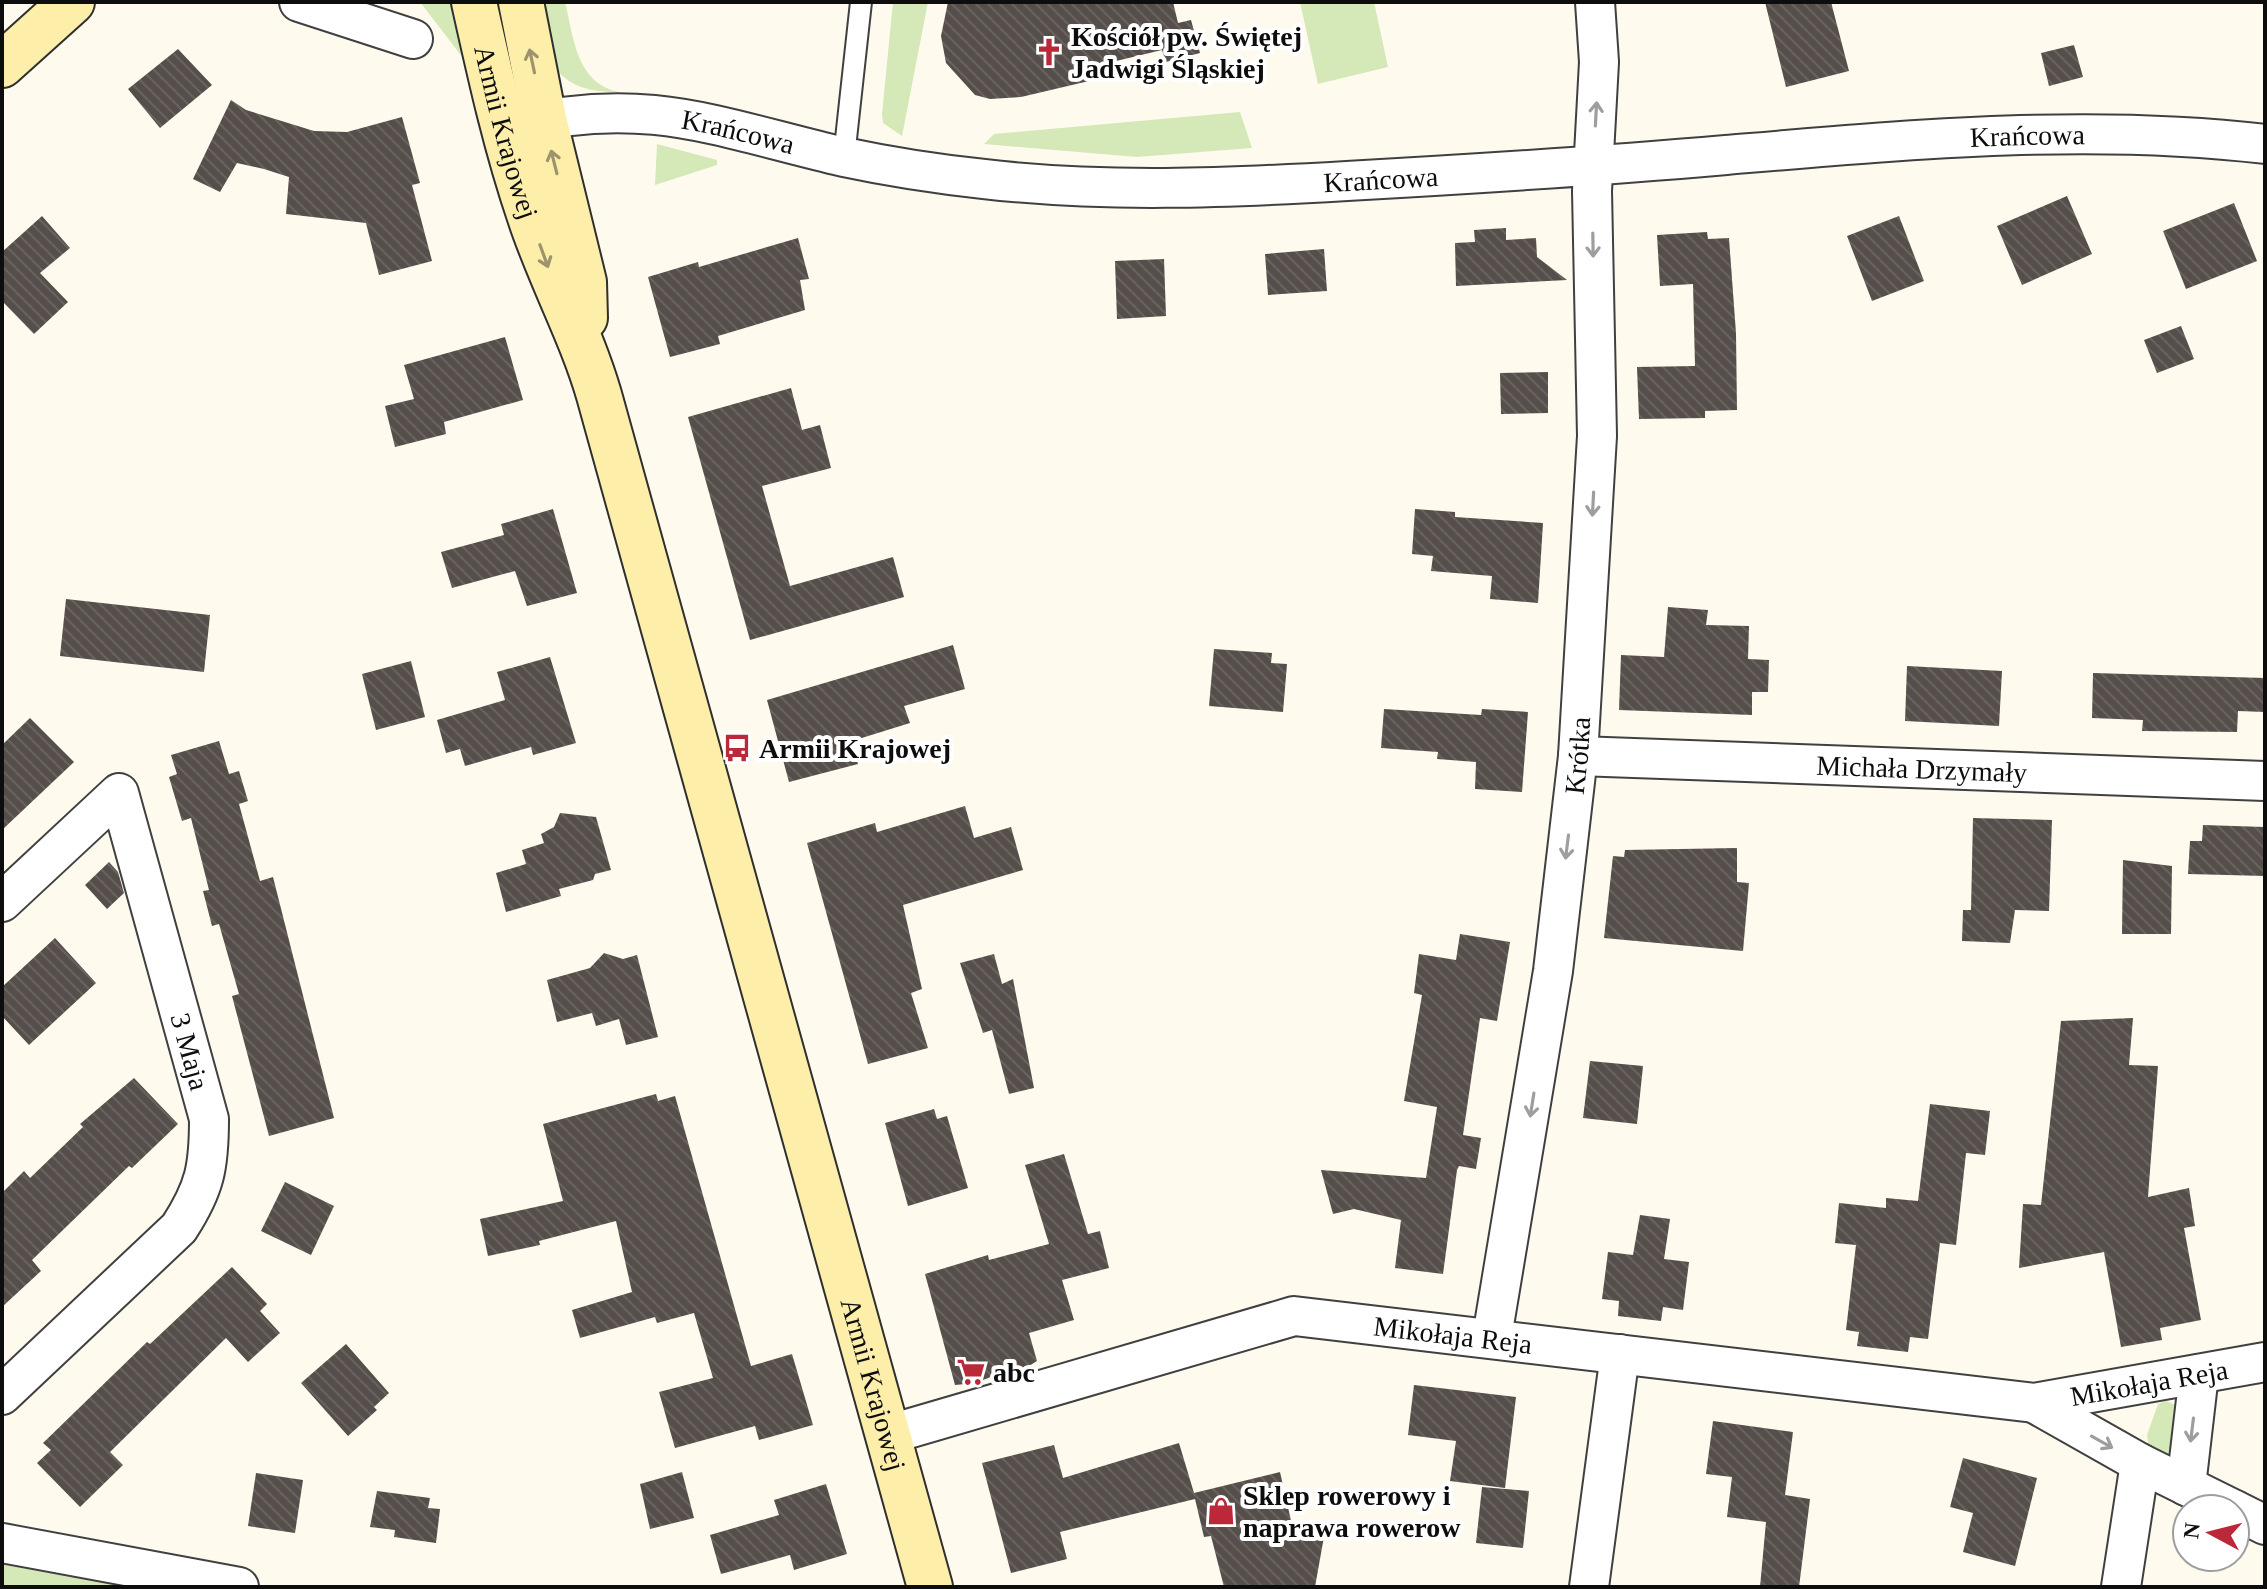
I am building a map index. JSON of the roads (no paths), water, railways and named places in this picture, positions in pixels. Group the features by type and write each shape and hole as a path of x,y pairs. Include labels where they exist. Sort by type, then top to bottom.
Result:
{"main road":[{"path":"2,65 72,2"},
{"name":"Armii Krajowej","path":"474,2 524,124"},
{"name":"Armii Krajowej","path":"521,2 524,124 551,275 586,349 930,1587"}],"street":[{"path":"299,2 413,39"},
{"path":"1595,2 1599,62"},
{"path":"1599,62 1624,2"},
{"name":"Krótka","path":"1492,1337 1551,986 1578,756 1597,436 1593,167 1599,62"},
{"name":"Krańcowa","path":"524,124 593,112 650,112 716,123 844,157 924,172 1027,184 1136,188 1249,187 1593,167 1930,140 2078,136 2219,139 2265,144"},
{"name":"Michała Drzymały","path":"1578,756 2265,781"},
{"name":"3 Maja","path":"2,902 119,793 209,1119 209,1163 199,1196 179,1228 2,1395"},
{"name":"Mikołaja Reja","path":"887,1435 1294,1316 2034,1403 2265,1362"},
{"path":"1589,1587 1620,1354"},
{"path":"2186,1486 2199,1374"},
{"name":"Mikołaja Reja","path":"2034,1403 2140,1463 2201,1493"},
{"path":"2121,1587 2140,1463"},
{"path":"2,1543 239,1587"}],"lane":[{"path":"844,157 861,2"}],"place":[{"name":"Kościół pw. Świętej Jadwigi Śląskiej","path":"1049,52"},
{"name":"Armii Krajowej","path":"737,748"},
{"name":"abc","path":"971,1372"},
{"name":"Sklep rowerowy i naprawa rowerow","path":"1221,1511"}]}
